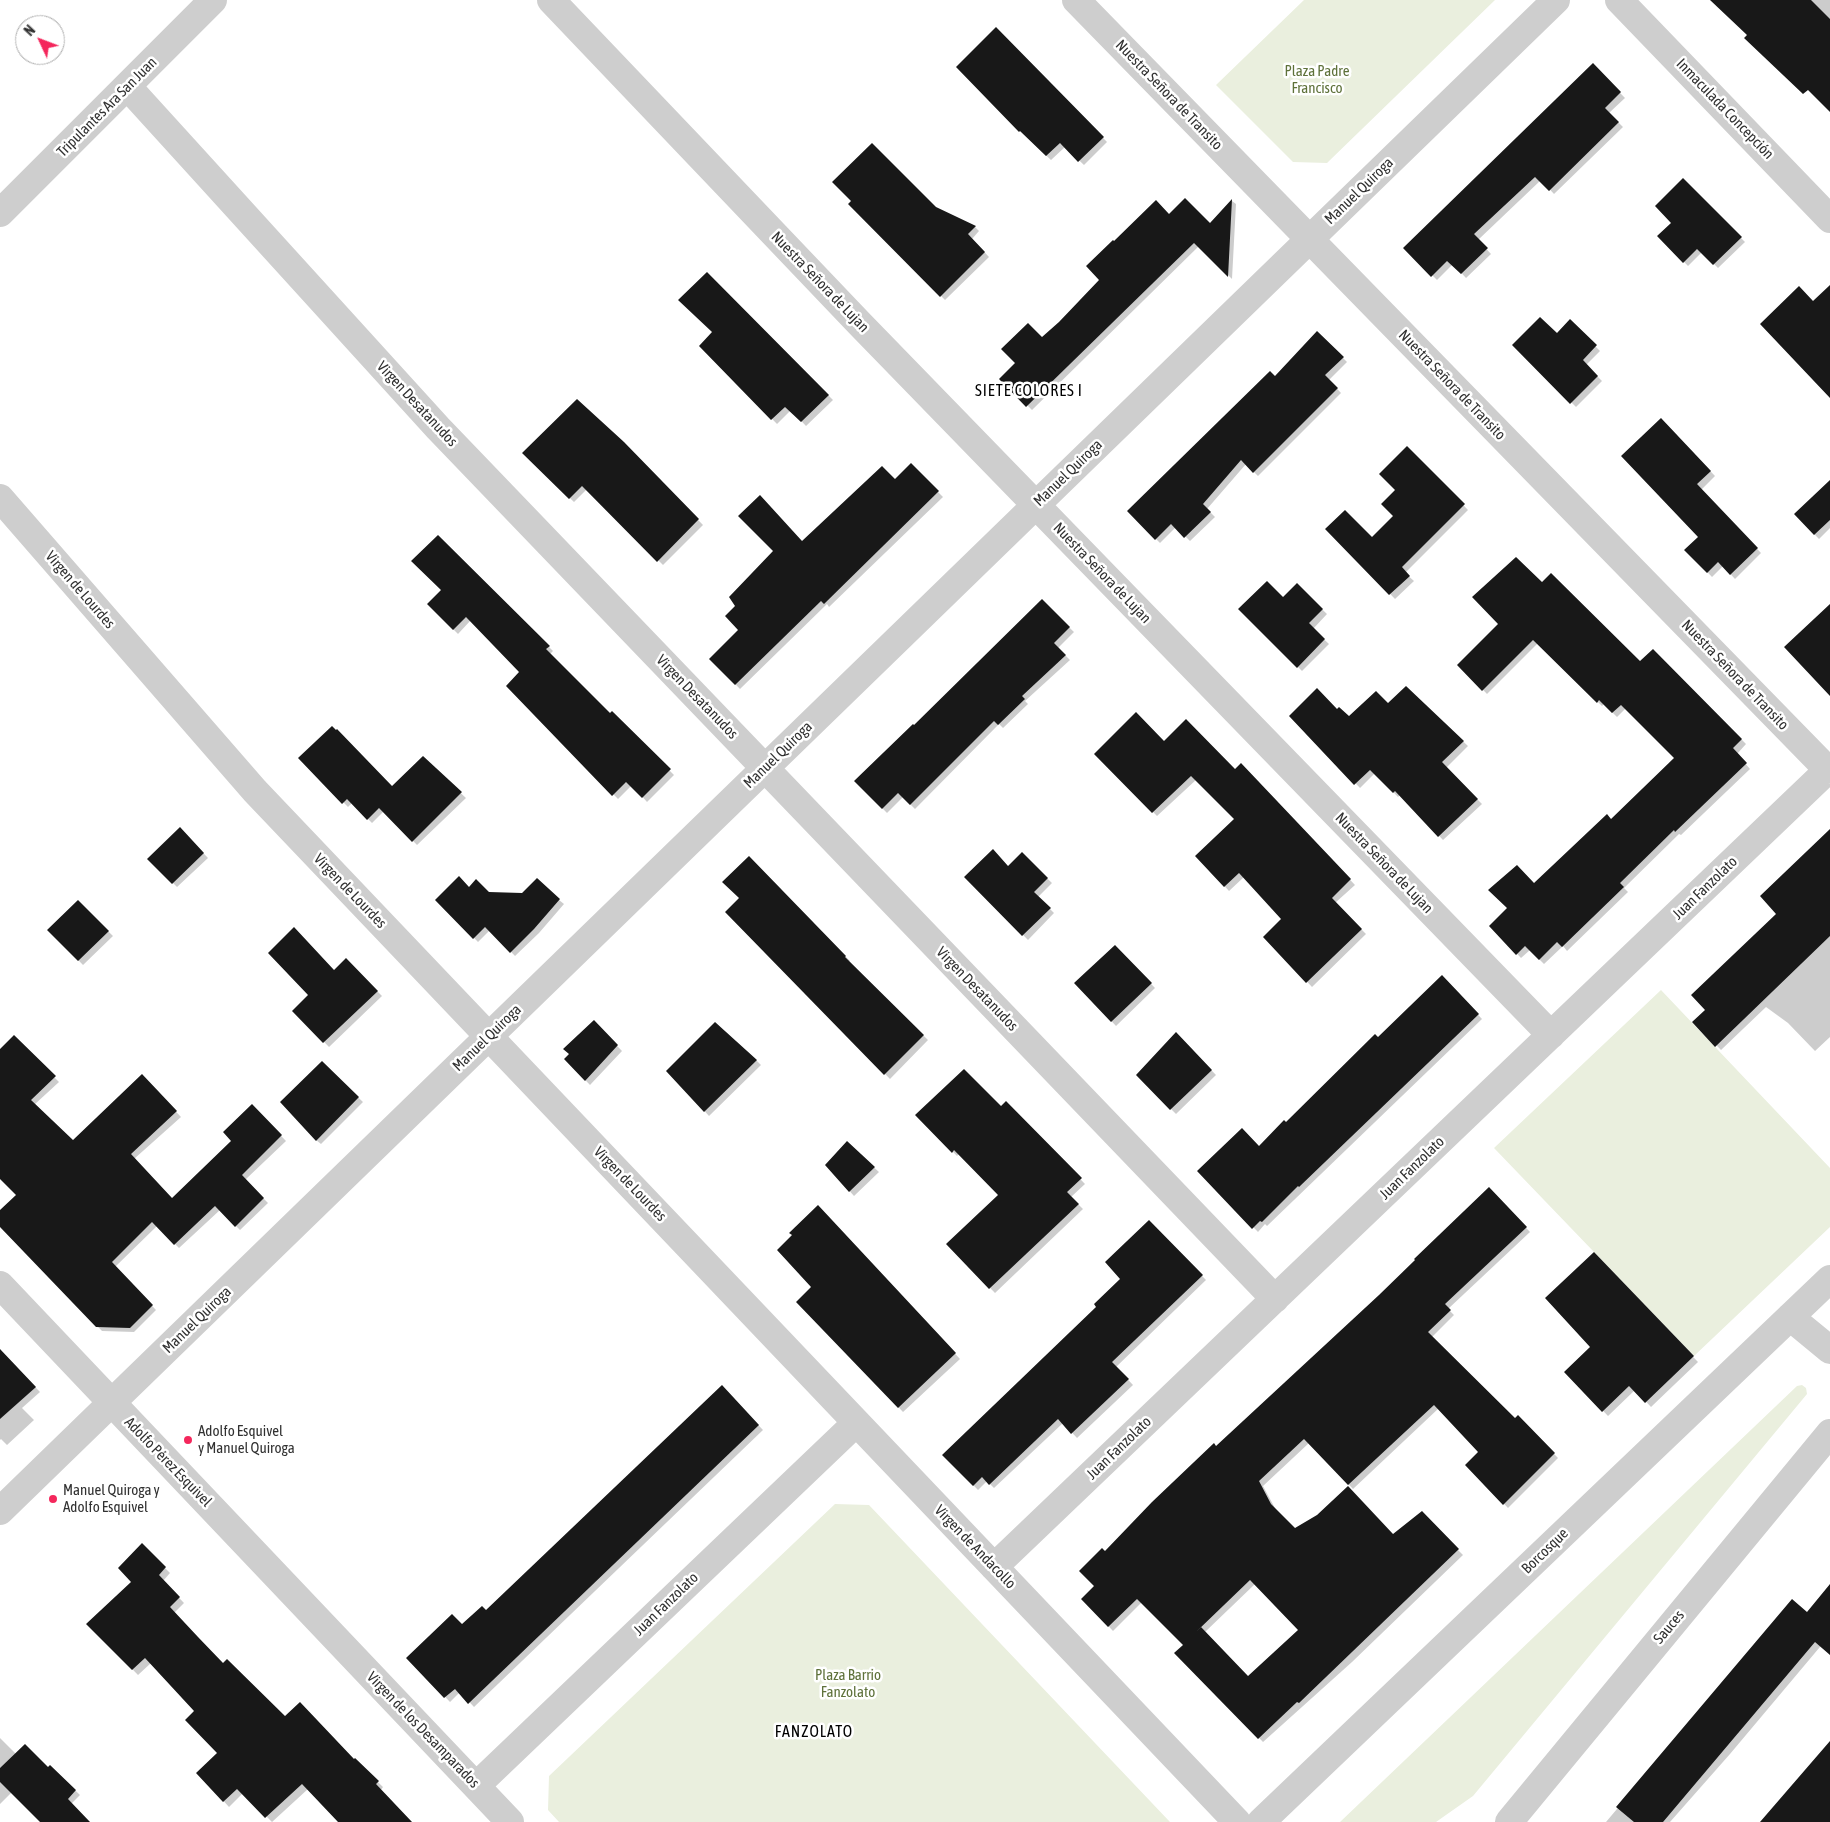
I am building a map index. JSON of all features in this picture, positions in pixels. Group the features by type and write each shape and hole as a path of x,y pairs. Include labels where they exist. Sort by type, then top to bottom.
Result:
{"street":[{"name":"Tripulantes Ara San Juan","path":"0,213 213,0"},
{"name":"Nuestra Señora de Lujan","path":"551,0 858,323 1551,1034"},
{"name":"Nuestra Señora de Transito","path":"1076,0 1829,769"},
{"name":"Manuel Quiroga","path":"0,1511 1556,0"},
{"name":"Inmaculada Concepción","path":"1619,0 1830,218"},
{"name":"Virgen Desatanudos","path":"127,86 438,428 1275,1299"},
{"name":"Virgen de Lourdes","path":"0,498 255,791 713,1272"},
{"name":"Juan Fanzolato","path":"994,1567 1829,769"},
{"name":"Virgen de Andacollo","path":"713,1272 1237,1822"},
{"name":"Borcosque","path":"1261,1822 1830,1279"},
{"name":"Adolfo Pérez Esquivel","path":"0,1285 335,1638"},
{"path":"1790,1317 1830,1350"},
{"name":"Juan Fanzolato","path":"476,1786 856,1423"},
{"name":"Sauces","path":"1509,1822 1830,1433"},
{"name":"Virgen de los Desamparados","path":"335,1638 510,1822"}],"green space":[{"name":"Plaza Padre Francisco","path":"1304,0 1495,0 1327,163 1293,162 1216,85"},
{"path":"1661,990 1830,1168 1830,1227 1694,1356 1494,1148"},
{"path":"1802,1385 1806,1388 1807,1394 1473,1796 1436,1822 1340,1822 1797,1386"},
{"name":"Plaza Barrio Fanzolato","path":"835,1504 869,1505 1170,1822 559,1822 548,1810 549,1776"}],"building":[{"path":"1710,0 1811,0 1830,19 1830,112 1808,90 1803,94 1744,38 1747,35"},
{"path":"996,27 1104,137 1078,162 1060,143 1046,156 1019,132 956,67"},
{"path":"1593,63 1621,92 1605,108 1619,122 1549,191 1535,177 1474,234 1488,248 1461,274 1447,261 1431,277 1403,248"},
{"path":"872,143 936,207 976,226 968,234 985,252 940,297 848,204 851,201 832,182"},
{"path":"1683,178 1742,237 1713,265 1697,249 1683,263 1657,236 1671,223 1655,206"},
{"path":"1185,198 1210,223 1232,199 1228,277 1194,243 1026,407 999,379 1015,363 1001,349 1028,323 1042,337 1059,322 1099,280 1086,266 1156,200 1169,214"},
{"path":"707,272 829,395 801,422 785,407 771,420 699,346 712,332 678,300"},
{"path":"1830,285 1830,398 1760,324 1799,286 1813,301"},
{"path":"1540,317 1557,333 1570,319 1597,345 1583,360 1598,376 1570,404 1512,345"},
{"path":"1317,331 1344,357 1325,375 1338,388 1253,473 1241,460 1203,504 1211,512 1184,538 1171,524 1155,540 1127,511 1270,371 1275,376"},
{"path":"577,399 624,442 699,519 657,562 582,486 569,499 522,453"},
{"path":"1661,418 1711,471 1697,484 1758,548 1730,575 1718,562 1707,573 1684,550 1698,537 1621,456"},
{"path":"1407,446 1465,504 1402,567 1410,576 1389,595 1325,529 1345,510 1372,537 1393,516 1381,504 1395,490 1379,474"},
{"path":"911,463 939,491 824,604 821,601 735,685 709,659 738,630 725,616 735,606 729,597 773,551 738,516 760,495 802,541 882,466 895,479"},
{"path":"1830,480 1830,520 1814,535 1794,514"},
{"path":"438,535 550,646 546,649 610,713 612,711 671,769 642,798 626,782 612,796 506,686 519,672 466,617 453,630 427,604 441,590 411,561"},
{"path":"1516,557 1542,582 1551,573 1640,661 1653,649 1742,739 1733,748 1747,763 1620,883 1624,887 1562,947 1557,942 1539,960 1525,946 1516,955 1489,926 1507,908 1488,890 1517,865 1534,883 1607,814 1611,819 1674,758 1621,705 1612,713 1599,700 1597,703 1533,640 1482,691 1457,665 1498,624 1472,597"},
{"path":"1267,581 1283,597 1297,583 1323,609 1309,623 1325,639 1297,668 1238,609"},
{"path":"1042,599 1070,627 1054,643 1066,655 1022,696 1025,699 998,725 994,721 910,805 898,793 882,809 854,781"},
{"path":"1830,604 1830,696 1784,647"},
{"path":"1406,686 1464,741 1442,762 1478,799 1438,837 1395,791 1393,793 1370,770 1354,785 1289,716 1317,688 1337,709 1339,707 1349,716 1376,691 1388,703"},
{"path":"1136,712 1164,741 1186,719 1235,769 1241,763 1351,879 1332,898 1362,929 1306,983 1263,937 1281,919 1239,873 1224,887 1195,856 1234,819 1191,776 1152,813 1094,754"},
{"path":"332,726 392,786 423,756 462,792 412,842 379,808 367,820 347,799 342,804 298,758"},
{"path":"180,827 204,853 172,884 147,859"},
{"path":"1830,829 1830,936 1715,1047 1692,1022 1705,1010 1691,995 1776,914 1760,896"},
{"path":"993,849 1008,866 1022,852 1048,878 1034,892 1051,908 1022,936 964,877"},
{"path":"749,856 845,957 924,1035 884,1075 725,912 739,898 722,882"},
{"path":"459,876 469,887 476,879 489,892 522,893 537,878 560,899 510,953 485,927 473,939 435,900"},
{"path":"78,900 109,931 78,961 47,930"},
{"path":"294,927 334,970 346,958 378,991 323,1043 292,1011 308,995 268,953"},
{"path":"1115,945 1152,983 1111,1022 1074,983"},
{"path":"1442,975 1479,1014 1299,1187 1252,1229 1197,1171 1242,1128 1259,1146 1375,1034 1378,1037"},
{"path":"594,1020 618,1045 585,1081 564,1059 569,1054 563,1049"},
{"path":"715,1022 757,1060 704,1112 666,1071"},
{"path":"1176,1032 1212,1070 1170,1110 1136,1075"},
{"path":"14,1035 56,1076 31,1100 73,1140 142,1074 177,1111 131,1154 172,1198 231,1141 223,1132 252,1104 282,1135 242,1175 264,1198 235,1227 215,1206 174,1245 152,1222 112,1262 153,1305 130,1328 96,1327 0,1227 0,1210 16,1195 0,1179 0,1049"},
{"path":"322,1061 359,1097 316,1141 280,1102"},
{"path":"964,1069 1001,1106 1006,1101 1082,1178 1067,1192 1079,1204 989,1289 946,1244 998,1195 954,1150 952,1153 915,1115"},
{"path":"847,1141 875,1167 849,1192 825,1165"},
{"path":"1489,1187 1527,1227 1445,1304 1451,1310 1428,1332 1515,1418 1518,1415 1555,1453 1503,1505 1465,1465 1478,1452 1434,1405 1348,1485 1304,1439 1259,1481 1271,1504 1295,1528 1317,1515 1348,1486 1393,1534 1422,1511 1459,1549 1299,1703 1297,1702 1258,1739 1174,1653 1183,1645 1137,1599 1108,1627 1081,1599 1094,1586 1079,1571 1102,1548 1105,1551 1152,1502 1214,1443 1216,1446 1379,1295","holes":["1250,1580 1298,1630 1248,1676 1201,1627"]},
{"path":"818,1205 956,1353 898,1408 796,1302 811,1287 777,1250 792,1235 789,1233"},
{"path":"1149,1220 1203,1275 1112,1362 1129,1379 1071,1434 1058,1419 989,1485 982,1477 973,1486 942,1455 1096,1307 1094,1304 1120,1279 1105,1262"},
{"path":"1594,1252 1694,1356 1645,1403 1629,1386 1602,1412 1564,1372 1590,1347 1545,1298"},
{"path":"0,1349 36,1387 0,1419"},
{"path":"722,1385 759,1425 468,1704 455,1689 444,1698 406,1658 452,1614 462,1624 482,1606 486,1610"},
{"path":"142,1543 166,1567 159,1575 180,1597 170,1607 223,1663 227,1659 285,1716 300,1702 354,1759 379,1781 376,1784 412,1822 338,1822 302,1784 265,1818 237,1789 223,1802 196,1773 217,1753 185,1720 194,1711 145,1658 132,1670 86,1624 131,1582 118,1568"},
{"path":"1830,1584 1830,1655 1815,1642 1663,1822 1634,1822 1616,1807 1792,1599 1807,1612"},
{"path":"1830,1741 1830,1822 1760,1822"},
{"path":"25,1744 48,1767 50,1765 76,1790 68,1799 90,1822 40,1822 0,1782 0,1768"}],"place":[{"name":"Adolfo Esquivel y Manuel Quiroga","path":"188,1440"},
{"name":"Manuel Quiroga y Adolfo Esquivel","path":"53,1499"}],"district":[{"name":"SIETE COLORES I","path":"1029,391"},
{"name":"FANZOLATO","path":"814,1732"}]}
